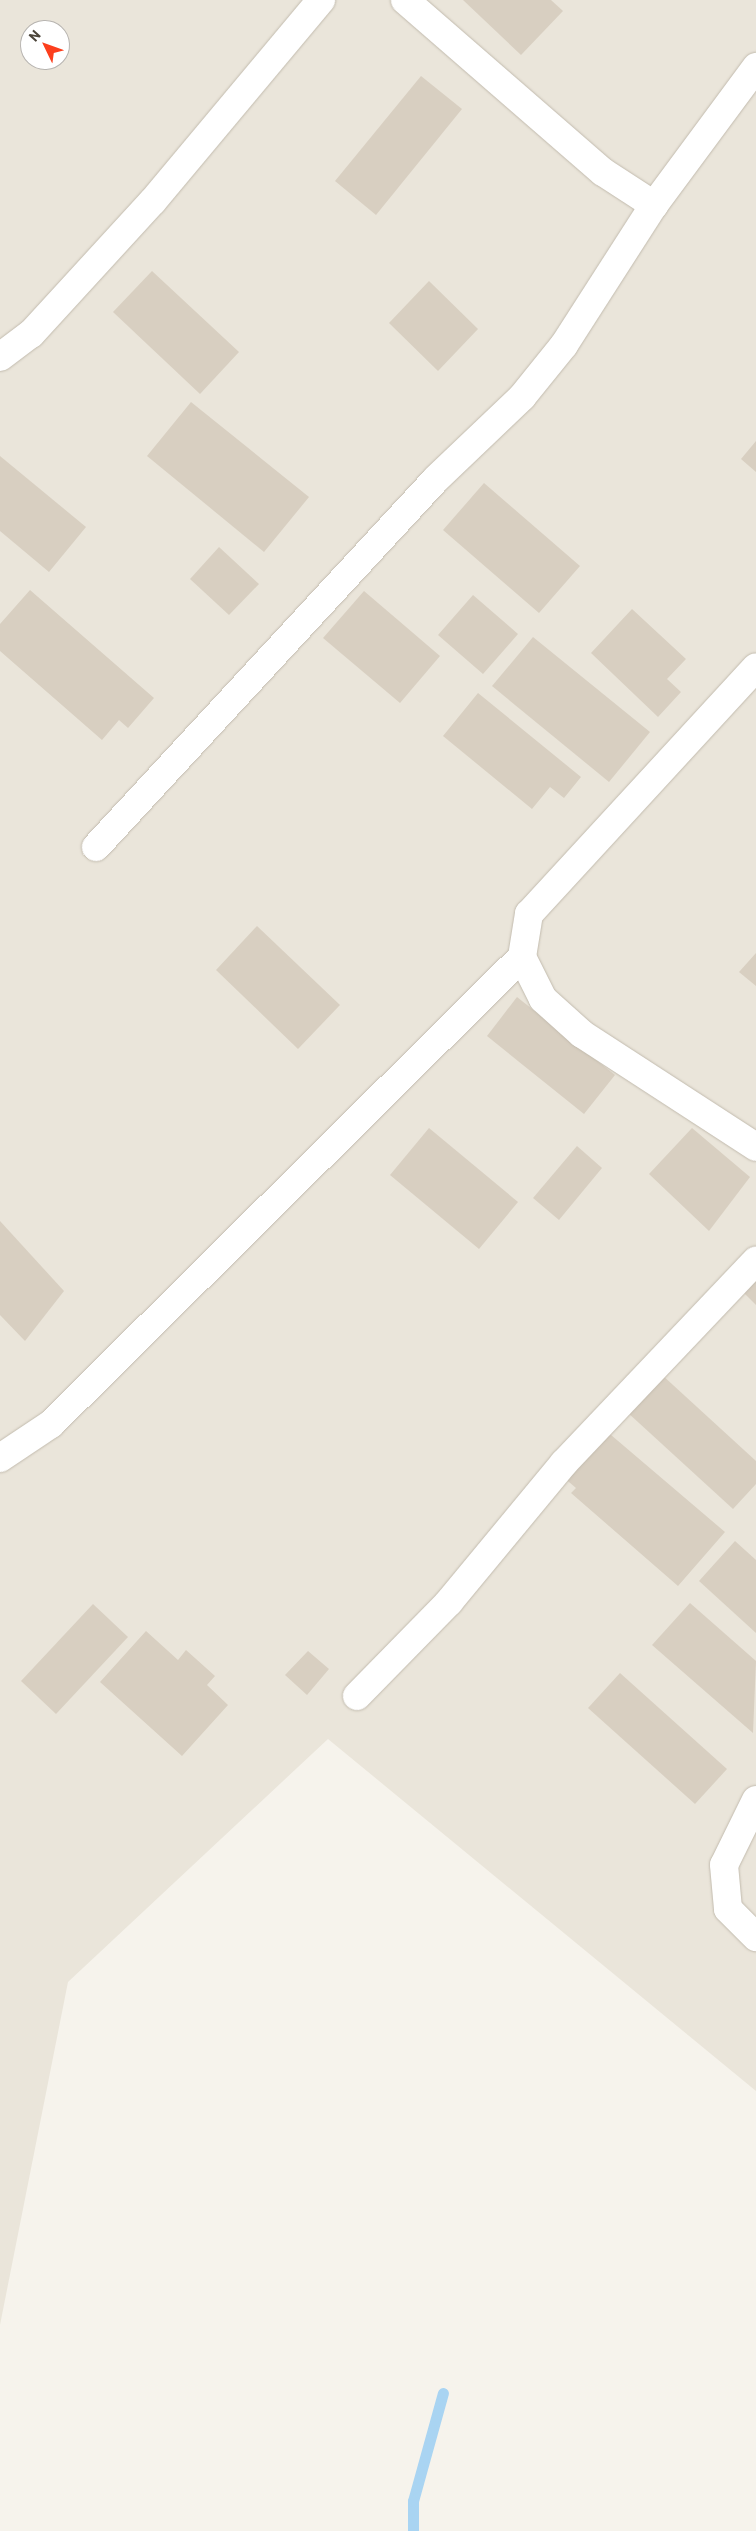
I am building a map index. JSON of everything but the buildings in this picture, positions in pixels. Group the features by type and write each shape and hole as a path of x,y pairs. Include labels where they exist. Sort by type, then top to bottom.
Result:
{"street":[{"path":"0,356 31,334 153,201 321,0"},
{"path":"405,0 603,172 654,205"},
{"path":"96,847 436,479 522,397 564,345 654,205 756,67"},
{"path":"756,667 529,914 522,957 543,999 582,1034 756,1146"},
{"path":"0,1458 52,1424 522,957"},
{"path":"358,1696 449,1602 564,1463 756,1261"},
{"path":"756,1800 724,1865 728,1909 756,1937"}],"shaded area":[{"path":"0,0 756,0 756,2091 328,1739 68,1982 0,2325"}],"waterway":[{"path":"413,2531 413,2501 443,2393"}]}
